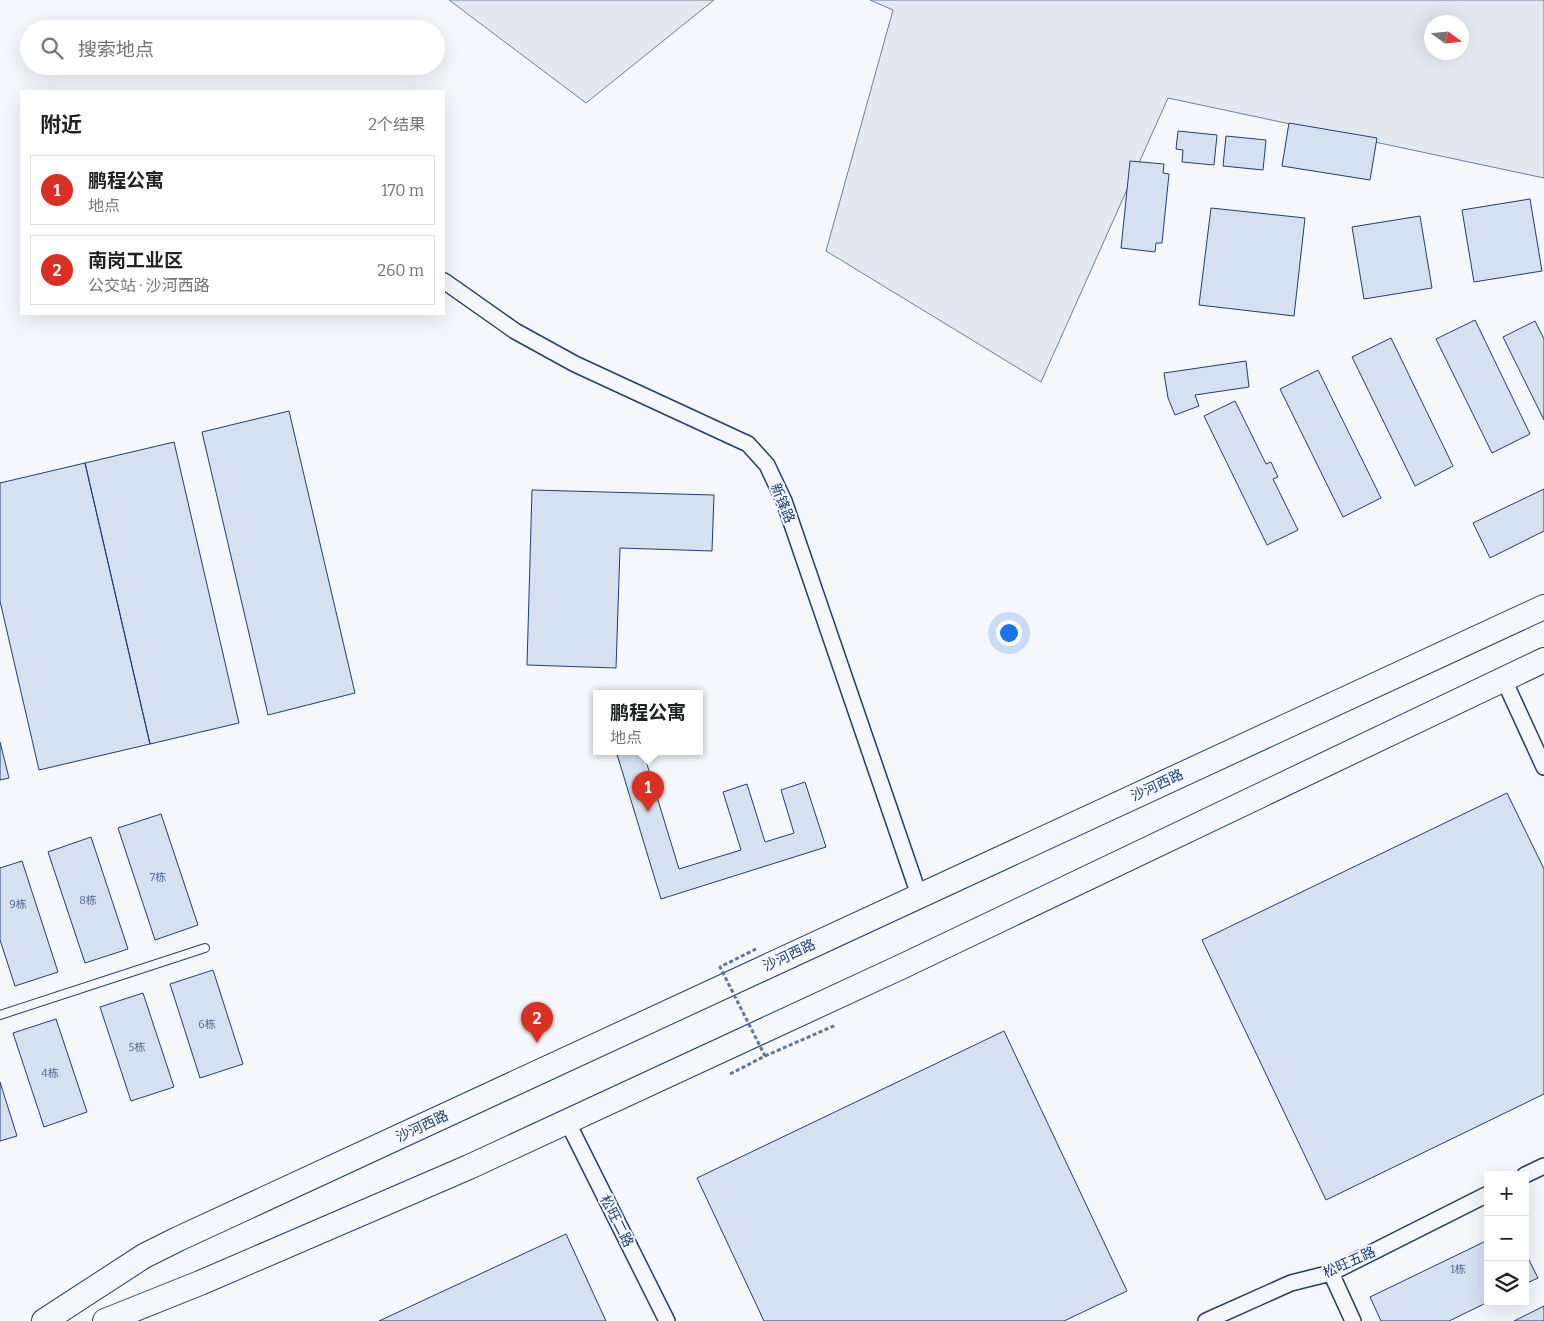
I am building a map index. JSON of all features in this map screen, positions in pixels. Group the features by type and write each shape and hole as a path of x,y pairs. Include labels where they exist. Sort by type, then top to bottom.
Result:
{"main road":[{"name":"沙河西路","path":"44,1321 144,1256 187,1234 1544,607"},
{"path":"106,1320 200,1283 469,1167 903,966 1544,660"},
{"path":"106,1320 114,1276"}],"street":[{"name":"新锋路","path":"445,282 516,331 575,364 748,444 767,465 784,501 920,895"},
{"path":"1504,680 1544,767"},
{"name":"松旺二路","path":"567,1122 668,1321"},
{"path":"1529,1173 1544,1166"},
{"name":"松旺五路","path":"1206,1321 1291,1283 1331,1273 1484,1196"},
{"path":"1331,1273 1353,1321"}],"lane":[{"path":"0,1015 205,948"}],"path":[{"path":"756,950 720,967 765,1056"},
{"path":"730,1074 765,1056 836,1025"}],"shaded area":[{"path":"449,0 714,0 586,103"},
{"path":"870,0 1544,0 1544,178 1168,98 1041,382 826,251 893,10"}],"building":[{"path":"1289,123 1377,138 1370,180 1282,166"},
{"path":"1178,131 1217,135 1214,165 1182,162 1183,150 1176,149"},
{"path":"1226,136 1266,140 1263,170 1223,166"},
{"path":"1130,161 1164,164 1163,173 1169,174 1162,243 1156,243 1155,252 1121,248"},
{"path":"1530,199 1542,271 1474,282 1462,210"},
{"path":"1211,208 1305,218 1294,316 1199,305"},
{"path":"1420,216 1432,288 1364,299 1352,227"},
{"path":"1475,320 1530,434 1492,453 1436,339"},
{"path":"1535,321 1544,339 1544,420 1503,337"},
{"path":"1391,338 1453,466 1415,486 1352,357"},
{"path":"1246,361 1249,387 1195,395 1199,406 1175,415 1168,398 1164,373"},
{"path":"1318,370 1381,498 1343,517 1280,389"},
{"path":"1235,401 1266,464 1271,462 1278,477 1273,479 1298,530 1267,545 1204,416"},
{"path":"289,411 355,693 268,715 202,432"},
{"path":"174,442 239,723 150,744 85,463"},
{"path":"85,463 150,744 39,770 0,601 0,483"},
{"path":"1544,489 1544,531 1490,558 1473,523"},
{"path":"532,490 714,495 712,551 620,548 616,668 527,665"},
{"path":"0,742 9,778 0,780"},
{"path":"617,755 644,755 679,869 741,850 723,792 747,784 765,842 794,833 781,790 805,782 826,847 661,899"},
{"path":"1507,793 1544,869 1544,1094 1326,1200 1202,940"},
{"path":"161,814 198,925 155,940 118,828"},
{"path":"91,837 128,949 85,963 48,852"},
{"path":"22,861 58,972 15,986 0,940 0,868"},
{"path":"213,970 243,1064 200,1078 170,984"},
{"path":"143,993 174,1087 131,1101 100,1007"},
{"path":"56,1019 87,1112 44,1127 13,1033"},
{"path":"1004,1031 1127,1291 1064,1321 764,1321 697,1178"},
{"path":"0,1082 17,1136 0,1141"},
{"path":"566,1234 606,1321 379,1321"},
{"path":"1484,1242 1484,1304 1449,1321 1381,1321 1370,1297"},
{"path":"1529,1260 1538,1278 1529,1282"},
{"path":"1544,1306 1544,1321 1514,1321"}],"place":[{"name":"鹏程公寓","path":"648,812"},
{"name":"南岗工业区","path":"537,1043"}]}
